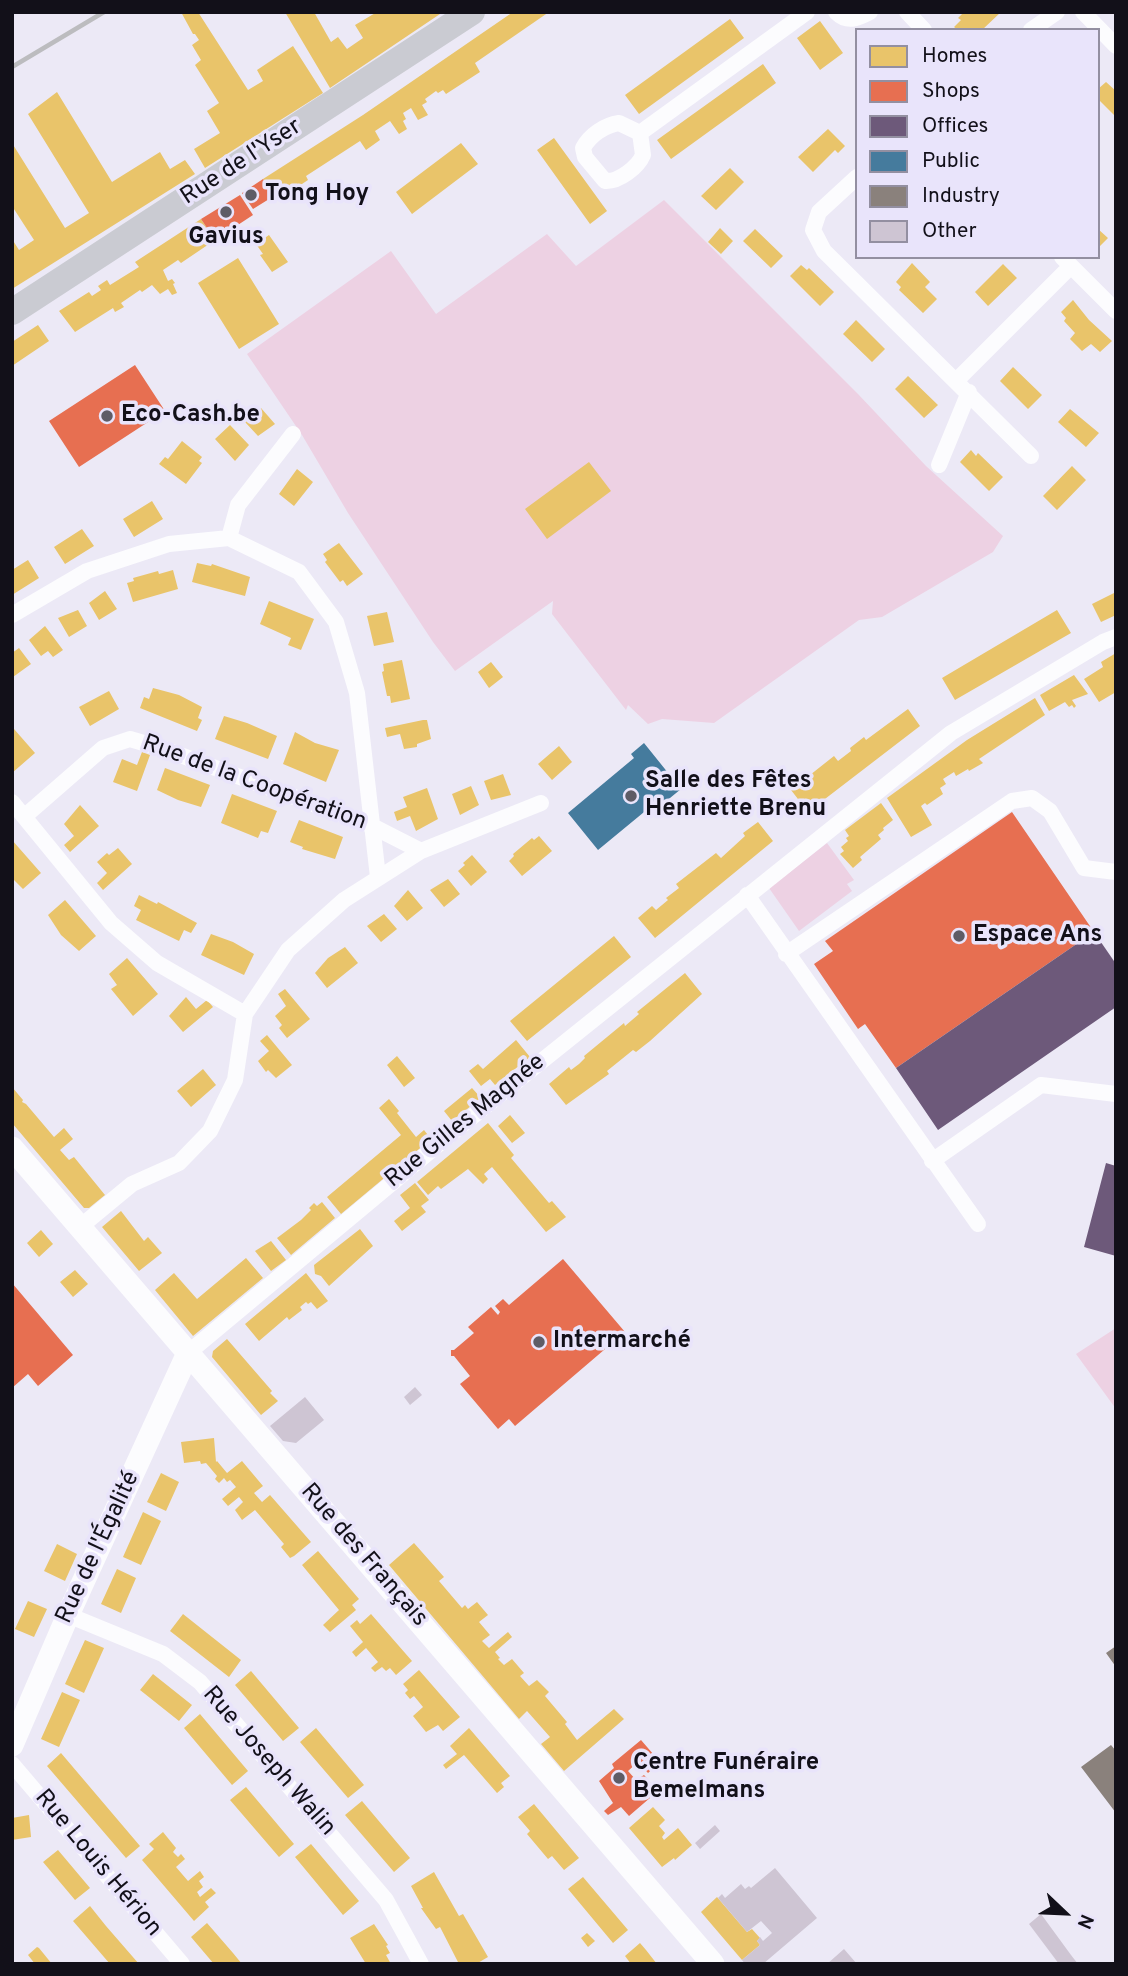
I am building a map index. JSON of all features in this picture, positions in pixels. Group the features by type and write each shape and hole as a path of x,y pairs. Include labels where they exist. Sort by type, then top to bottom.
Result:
{"main road":[{"name":"Rue de l'Yser","path":"12,312 472,12"},
{"name":"Rue des Français","path":"12,1148 712,1964"},
{"name":"Rue de l'Égalité","path":"12,1745 68,1615 188,1353"}],"street":[{"path":"640,133 807,12"},
{"path":"836,12 851,20 870,12"},
{"path":"907,12 922,28"},
{"path":"1034,28 1057,12"},
{"path":"1083,12 1099,28"},
{"path":"1100,30 1116,46"},
{"path":"855,179 819,212 813,230 824,251 1031,456"},
{"path":"957,380 1067,262 1116,312"},
{"path":"939,465 969,392"},
{"path":"229,538 238,505 293,434"},
{"path":"12,615 87,571 169,544 229,538 299,572 336,622 357,693 378,877"},
{"name":"Rue Gilles Magnée","path":"188,1353 436,1146 951,733 1103,642 1116,637"},
{"name":"Rue de la Coopération","path":"25,816 103,748 130,739 370,825 421,851"},
{"path":"786,954 1012,801 1032,798 1050,811 1084,868 1116,872"},
{"path":"12,802 111,923 157,962 245,1014"},
{"path":"80,1227 132,1184 179,1163 210,1131 235,1080 245,1014 288,950 344,900 421,851 541,803"},
{"path":"747,895 978,1224"},
{"path":"932,1161 1041,1085 1116,1094"},
{"name":"Rue Joseph Walin","path":"68,1615 163,1654 200,1682 386,1900 421,1964"},
{"name":"Rue Louis Hérion","path":"12,1764 182,1964"}],"shaded area":[{"path":"664,200 926,466 1003,536 993,552 882,617 859,620 714,723 662,719 648,724 628,705 626,710 552,614 553,601 455,671 348,513 302,435 247,354 391,251 436,314 547,234 576,266"},
{"path":"827,843 854,880 847,884 852,891 799,931 769,888"},
{"path":"1116,1328 1116,1409 1076,1354"}],"building: Homes":[{"path":"181,12 198,12 248,90 263,81 257,70 293,46 323,93 205,168 194,149 220,133 207,111 219,103 195,65 201,60 192,45 199,40"},
{"path":"285,12 314,12 331,42 338,37 347,49 363,38 355,25 377,12 443,12 330,88"},
{"path":"513,12 549,12 475,63 480,72 446,94 443,90 438,93 436,91 425,99 427,102 422,105 428,115 418,120 411,108 403,113 407,129 399,134 390,121 375,131 380,140 366,150 360,141 306,176 308,180 296,188 294,185 275,198 263,179 363,115"},
{"path":"964,12 1001,12 984,28 955,28 961,20 958,18"},
{"path":"730,19 744,38 639,114 625,95"},
{"path":"820,21 843,53 820,70 797,38"},
{"path":"763,64 776,83 671,159 657,140"},
{"path":"1106,82 1116,91 1116,117 1100,101 1100,87"},
{"path":"57,92 112,182 160,152 170,169 185,160 195,174 12,289 12,239 19,250 34,240 12,206 12,143 65,228 89,213 28,114"},
{"path":"828,129 845,146 838,153 835,150 813,172 798,157"},
{"path":"554,138 607,211 590,224 537,150"},
{"path":"461,143 478,164 412,214 396,192"},
{"path":"730,168 744,182 716,210 701,196"},
{"path":"201,219 215,240 181,263 178,260 163,270 168,281 172,279 175,283 173,284 177,293 172,295 168,289 160,294 152,285 121,303 124,307 115,312 113,308 75,332 59,311 89,292 92,296 101,290 98,286 107,280 110,285 139,267 135,262"},
{"path":"720,228 733,241 721,254 708,242"},
{"path":"755,229 783,256 771,268 743,241"},
{"path":"1100,231 1108,238 1100,246"},
{"path":"269,235 288,262 272,272 256,244"},
{"path":"238,258 279,324 239,349 198,283"},
{"path":"912,263 930,282 925,287 937,299 923,313 899,290 901,287 896,282"},
{"path":"1003,264 1017,278 988,306 975,292"},
{"path":"801,265 807,270 809,268 834,292 820,306 790,276"},
{"path":"1073,300 1089,320 1112,341 1100,352 1091,344 1082,351 1070,339 1075,333 1064,321 1066,318 1061,312"},
{"path":"856,320 885,349 872,362 843,334"},
{"path":"38,325 49,341 12,366 12,342"},
{"path":"1013,367 1042,395 1028,409 1000,381"},
{"path":"908,376 938,405 924,418 895,389"},
{"path":"261,408 275,424 258,436 245,422"},
{"path":"1070,409 1099,433 1086,447 1058,422"},
{"path":"230,425 249,445 235,461 215,439"},
{"path":"182,441 202,457 199,461 202,463 186,484 159,464 165,457 168,459"},
{"path":"971,450 976,456 978,453 1003,477 989,491 960,462"},
{"path":"589,462 611,491 547,539 525,509"},
{"path":"1072,466 1086,480 1057,510 1043,496"},
{"path":"297,469 313,482 294,506 279,494"},
{"path":"152,501 163,519 134,537 123,519"},
{"path":"82,529 94,546 65,564 54,547"},
{"path":"339,543 363,574 347,586 343,580 340,582 325,562 327,560 323,554"},
{"path":"28,560 39,578 12,595 12,570"},
{"path":"197,563 212,564 250,577 245,596 192,582"},
{"path":"173,570 178,589 133,602 127,583 134,581 133,578"},
{"path":"105,591 117,609 99,620 89,603"},
{"path":"1116,592 1116,615 1101,622 1092,604"},
{"path":"269,601 314,619 301,650 288,645 291,638 260,624"},
{"path":"78,610 87,626 69,637 58,618"},
{"path":"1057,610 1071,633 955,700 942,678"},
{"path":"387,612 394,642 374,646 367,616"},
{"path":"45,626 63,650 53,657 48,651 41,656 29,640"},
{"path":"19,648 31,664 13,677 12,653"},
{"path":"1116,653 1116,692 1099,702 1084,679 1103,667 1101,662"},
{"path":"402,660 410,699 391,703 382,672 383,664"},
{"path":"491,662 503,677 489,688 478,672"},
{"path":"1074,675 1088,694 1072,700 1076,706 1074,708 1065,702 1049,711 1040,695"},
{"path":"153,688 179,695 202,707 198,718 202,720 197,731 140,708 144,697 149,699"},
{"path":"109,691 119,709 90,726 79,707"},
{"path":"1035,698 1045,715 979,759 983,763 956,776 954,772 943,779 946,784 940,788 943,794 921,806 932,825 911,837 887,798 967,740"},
{"path":"908,709 920,726 808,812 791,790 834,756 838,761 864,737 866,740"},
{"path":"224,716 277,736 268,759 215,739"},
{"path":"427,720 431,739 417,744 417,747 404,749 400,734 387,737 385,728"},
{"path":"14,729 35,753 12,773 12,730"},
{"path":"295,732 315,743 339,750 326,782 283,764"},
{"path":"559,746 572,762 552,780 538,764"},
{"path":"142,752 150,755 137,791 113,782 122,759 137,765"},
{"path":"165,768 210,785 201,807 157,790"},
{"path":"503,774 511,795 491,800 484,781"},
{"path":"471,786 479,805 460,815 452,794"},
{"path":"427,788 438,819 416,831 410,816 397,821 394,812 407,807 403,797"},
{"path":"232,794 277,811 268,833 261,831 258,838 221,823"},
{"path":"881,803 893,820 878,835 881,839 860,857 862,860 853,868 840,854 844,851 841,847 848,841 846,838 849,836 845,830"},
{"path":"80,805 99,826 70,852 64,845 74,836 64,824"},
{"path":"299,820 343,837 335,859 302,849 303,847 290,842"},
{"path":"758,822 773,841 655,938 638,918 652,906 656,910 668,900 666,898 679,888 676,884 716,853 721,858 745,836 743,833"},
{"path":"539,836 552,851 522,876 509,861 513,854 532,838 534,840"},
{"path":"12,840 41,873 23,889 14,880 12,882"},
{"path":"118,848 132,864 103,890 97,883 107,873 97,862"},
{"path":"472,855 487,872 471,886 458,871"},
{"path":"448,879 460,894 444,907 430,890"},
{"path":"408,890 423,908 407,921 394,906"},
{"path":"139,895 197,923 191,933 184,930 179,941 136,920 141,910 134,906"},
{"path":"65,900 96,936 79,951 61,935 48,915"},
{"path":"384,914 397,929 381,942 367,926"},
{"path":"211,934 254,954 244,975 201,955"},
{"path":"614,936 631,957 527,1041 510,1021"},
{"path":"345,947 358,963 327,988 315,973 328,958"},
{"path":"127,958 158,994 133,1016 111,989 117,985 109,974"},
{"path":"685,973 702,994 650,1041 636,1052 633,1050 607,1071 609,1074 566,1105 549,1084 569,1067 571,1070 579,1064 584,1056 624,1023 625,1026 639,1014 637,1012"},
{"path":"285,989 310,1019 287,1038 279,1028 282,1025 275,1016 286,1006 278,994"},
{"path":"186,997 196,1009 207,1000 213,1007 183,1032 169,1016"},
{"path":"267,1035 292,1065 276,1078 268,1070 266,1072 258,1061 269,1051 260,1041"},
{"path":"516,1040 530,1057 495,1085 490,1079 481,1086 469,1071 478,1064 483,1069"},
{"path":"397,1056 415,1078 404,1087 387,1065"},
{"path":"203,1069 216,1085 191,1107 177,1091"},
{"path":"12,1087 54,1137 64,1128 73,1139 60,1150 69,1160 74,1157 105,1195 89,1208 84,1208 12,1123"},
{"path":"472,1088 481,1098 452,1121 444,1111"},
{"path":"389,1099 416,1137 424,1130 431,1139 341,1214 327,1197 401,1135 379,1108"},
{"path":"510,1115 525,1133 512,1143 498,1126"},
{"path":"488,1123 514,1155 511,1158 549,1203 552,1201 566,1217 546,1232 492,1167 484,1174 488,1179 483,1184 468,1169 428,1195 417,1182"},
{"path":"415,1183 429,1200 421,1206 426,1212 402,1231 394,1221 410,1208 400,1195"},
{"path":"322,1202 335,1218 291,1255 277,1238 301,1220 314,1203 317,1206"},
{"path":"121,1211 144,1241 148,1237 162,1253 139,1271 102,1227"},
{"path":"360,1229 373,1246 329,1286 321,1276 315,1274 314,1265"},
{"path":"41,1230 53,1244 39,1257 27,1243"},
{"path":"271,1241 286,1260 271,1271 255,1251"},
{"path":"246,1258 263,1278 193,1336 155,1290 174,1273 197,1299"},
{"path":"75,1270 88,1284 73,1297 60,1282"},
{"path":"306,1273 328,1301 317,1309 311,1302 306,1302 300,1307 302,1310 289,1320 287,1317 259,1341 245,1324"},
{"path":"227,1339 278,1401 261,1415 212,1357 213,1351"},
{"path":"214,1438 216,1462 227,1473 242,1461 263,1486 254,1493 262,1502 270,1495 311,1542 294,1556 290,1558 281,1547 284,1544 255,1510 242,1520 235,1510 243,1502 239,1497 228,1506 222,1499 236,1487 230,1480 227,1482 224,1478 219,1483 215,1479 217,1476 206,1463 184,1463 181,1442"},
{"path":"161,1473 179,1482 166,1511 147,1502"},
{"path":"143,1512 161,1521 141,1565 123,1557"},
{"path":"414,1543 444,1577 439,1581 462,1608 465,1605 468,1609 477,1602 488,1615 479,1622 490,1635 482,1641 489,1648 508,1632 512,1637 495,1652 500,1658 498,1659 504,1665 512,1659 524,1673 520,1676 529,1686 537,1680 549,1692 545,1696 567,1722 565,1724 577,1740 614,1709 624,1719 564,1771 541,1744 550,1737 527,1711 519,1719 389,1565"},
{"path":"57,1544 77,1554 65,1581 44,1571"},
{"path":"318,1551 359,1599 352,1605 356,1610 330,1632 323,1625 339,1610 302,1565"},
{"path":"117,1569 136,1578 121,1613 101,1604"},
{"path":"28,1601 47,1609 34,1637 15,1629"},
{"path":"183,1614 241,1660 229,1677 170,1631"},
{"path":"371,1614 412,1661 396,1675 390,1668 386,1671 382,1667 375,1672 371,1668 378,1662 366,1648 356,1657 352,1652 363,1642 350,1626 357,1620 360,1624"},
{"path":"85,1640 104,1648 84,1693 65,1684"},
{"path":"419,1670 460,1717 443,1731 438,1725 426,1732 413,1716 423,1707 414,1696 410,1699 403,1684"},
{"path":"251,1671 299,1728 283,1741 235,1685"},
{"path":"153,1674 192,1705 179,1721 140,1690"},
{"path":"62,1692 80,1700 59,1747 41,1739"},
{"path":"200,1714 248,1771 232,1785 184,1728"},
{"path":"316,1728 364,1785 348,1798 300,1742"},
{"path":"469,1728 510,1776 501,1783 504,1787 497,1793 464,1755 446,1769 443,1765 457,1754 450,1746"},
{"path":"61,1753 140,1846 126,1858 47,1766"},
{"path":"246,1787 294,1844 279,1857 230,1800"},
{"path":"362,1801 410,1858 394,1872 345,1815"},
{"path":"534,1804 579,1858 564,1870 552,1856 548,1859 527,1834 530,1831 518,1817"},
{"path":"653,1807 665,1820 659,1826 665,1833 662,1837 664,1840 678,1828 692,1845 662,1867 629,1828"},
{"path":"29,1815 31,1837 12,1840 12,1818"},
{"path":"163,1832 176,1848 173,1852 178,1857 181,1854 185,1859 176,1867 188,1881 200,1871 204,1877 199,1881 203,1887 197,1892 200,1897 211,1888 216,1893 205,1902 209,1907 194,1921 142,1860 154,1849 149,1844"},
{"path":"311,1844 359,1901 343,1915 295,1857"},
{"path":"58,1850 90,1888 75,1900 43,1862"},
{"path":"434,1872 459,1916 463,1914 488,1957 476,1964 459,1964 440,1927 436,1929 421,1908 411,1886"},
{"path":"583,1877 628,1930 613,1943 568,1889"},
{"path":"717,1897 747,1932 752,1929 760,1938 757,1941 760,1945 742,1960 701,1912"},
{"path":"90,1906 139,1964 110,1964 73,1921"},
{"path":"207,1923 242,1964 214,1964 208,1957 191,1937"},
{"path":"374,1924 388,1945 386,1946 390,1953 386,1955 391,1964 366,1964 350,1938"},
{"path":"587,1933 595,1941 588,1947 581,1938"},
{"path":"640,1943 657,1964 631,1964 625,1956"},
{"path":"37,1947 52,1964 35,1964 28,1955"}],"building: Shops":[{"path":"263,179 274,196 253,209 242,193"},
{"path":"240,195 253,215 215,240 201,219"},
{"name":"Eco-Cash.be","path":"135,365 165,411 79,467 49,421"},
{"name":"Espace Ans","path":"1012,812 1094,932 896,1068 865,1024 858,1029 814,964 833,951 825,941"},
{"name":"Intermarché","path":"563,1259 625,1332 515,1426 509,1419 498,1429 460,1384 470,1376 454,1356 451,1356 451,1350 474,1333 468,1327 491,1307 498,1315 500,1312 495,1306 503,1299 509,1305"},
{"path":"12,1283 73,1355 38,1386 28,1374 12,1388"},
{"name":"Centre Funéraire Bemelmans","path":"641,1740 660,1762 648,1773 638,1762 628,1771 636,1780 644,1775 658,1791 629,1816 621,1807 608,1815 604,1811 613,1803 599,1781 614,1768 612,1764"}],"building: Offices":[{"path":"1094,932 1116,964 1116,1007 938,1130 896,1068"},
{"path":"1106,1163 1116,1166 1116,1256 1084,1247"}],"building: Public":[{"name":"Salle des Fêtes Henriette Brenu","path":"644,743 681,789 659,807 655,803 598,850 568,813 634,758 631,754"}],"building: Industry":[{"path":"1116,1646 1116,1667 1106,1653"},
{"path":"1111,1745 1116,1751 1116,1813 1081,1767"}],"building: Other":[{"path":"415,1387 422,1395 410,1405 404,1397"},
{"path":"305,1397 324,1420 296,1443 283,1441 270,1426"},
{"path":"715,1825 720,1831 700,1849 695,1843"},
{"path":"775,1868 817,1918 763,1964 745,1964 742,1960 760,1945 757,1941 760,1937 763,1941 772,1933 761,1921 747,1932 718,1898 722,1894 725,1898 741,1884 745,1889 749,1886 751,1888"},
{"path":"1041,1914 1078,1964 1059,1964 1029,1924"},
{"path":"844,1949 857,1964 827,1964"}],"railway":[{"path":"12,67 104,12"}],"place":[{"name":"Tong Hoy","path":"251,195"},
{"name":"Gavius","path":"226,212"},
{"name":"Eco-Cash.be","path":"107,416"},
{"name":"Salle des Fêtes Henriette Brenu","path":"631,796"},
{"name":"Espace Ans","path":"959,936"},
{"name":"Intermarché","path":"539,1342"},
{"name":"Centre Funéraire Bemelmans","path":"619,1778"}]}
